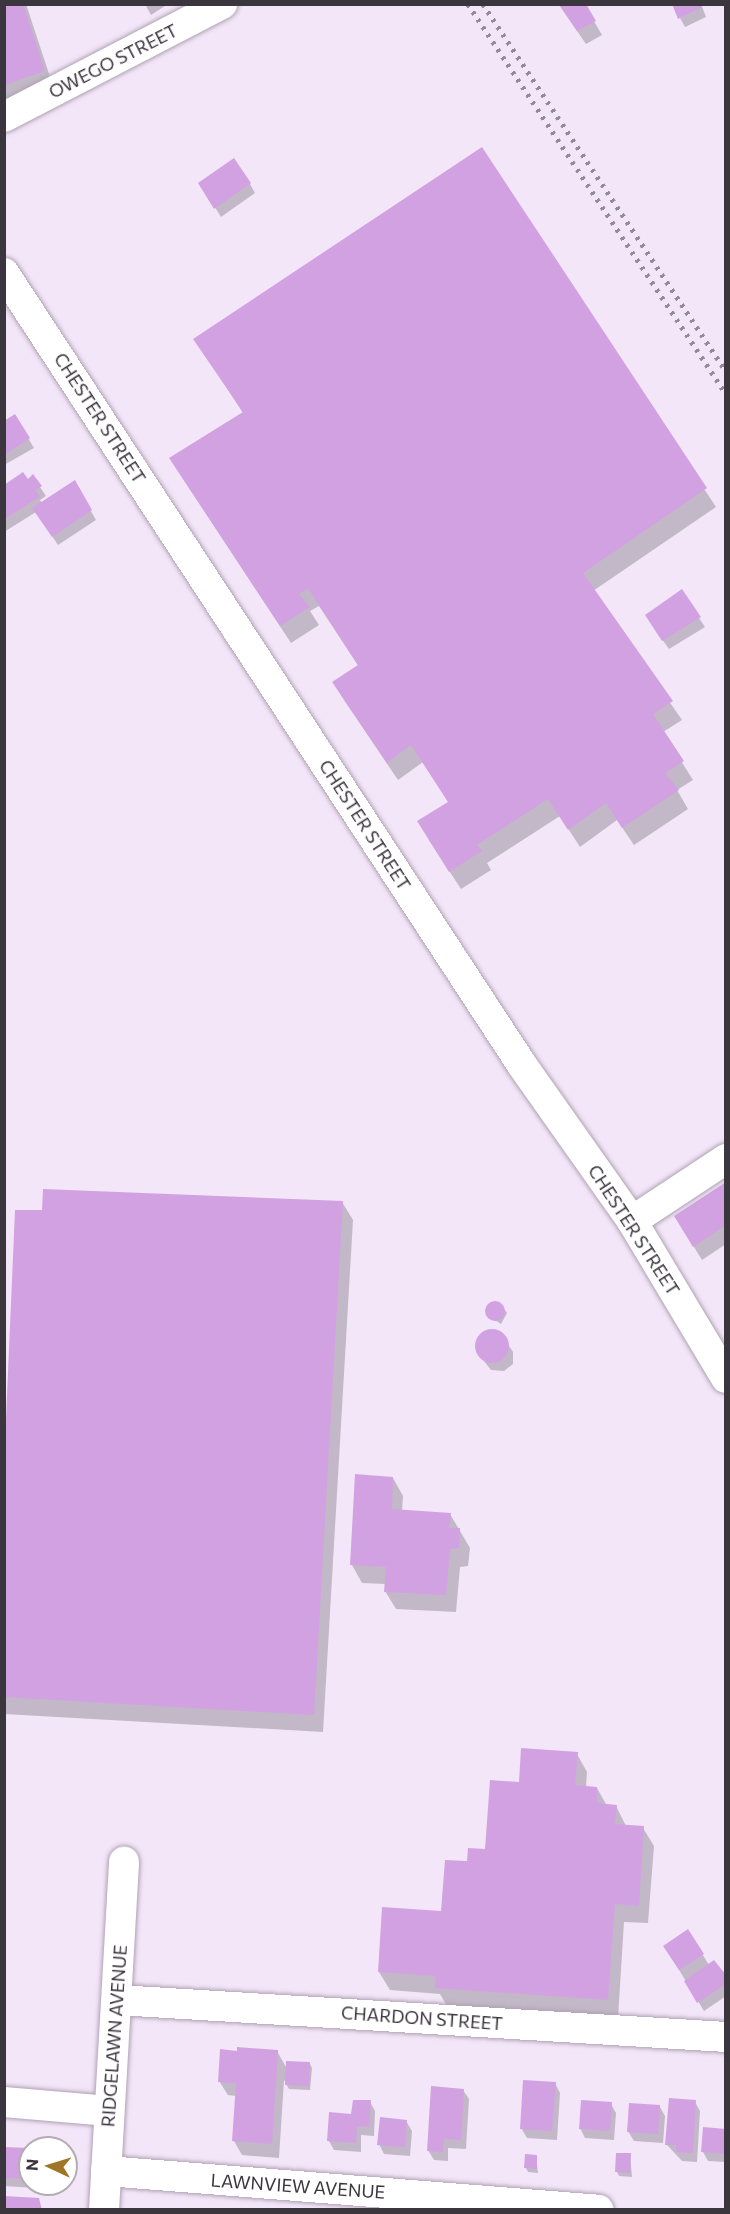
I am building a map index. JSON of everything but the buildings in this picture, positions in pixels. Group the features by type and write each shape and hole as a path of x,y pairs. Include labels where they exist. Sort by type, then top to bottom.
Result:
{"street":[{"name":"OWEGO STREET","path":"4,117 222,4"},
{"name":"CHESTER STREET","path":"4,273 522,1065 632,1221 726,1378"},
{"path":"632,1221 726,1159"},
{"name":"RIDGELAWN AVENUE","path":"104,2210 118,2000 124,1862"},
{"name":"CHARDON STREET","path":"118,2000 726,2037"},
{"path":"4,2102 110,2111"},
{"name":"LAWNVIEW AVENUE","path":"106,2171 598,2210"}],"railway":[{"path":"468,4 726,394"},
{"path":"483,4 726,371"}]}
